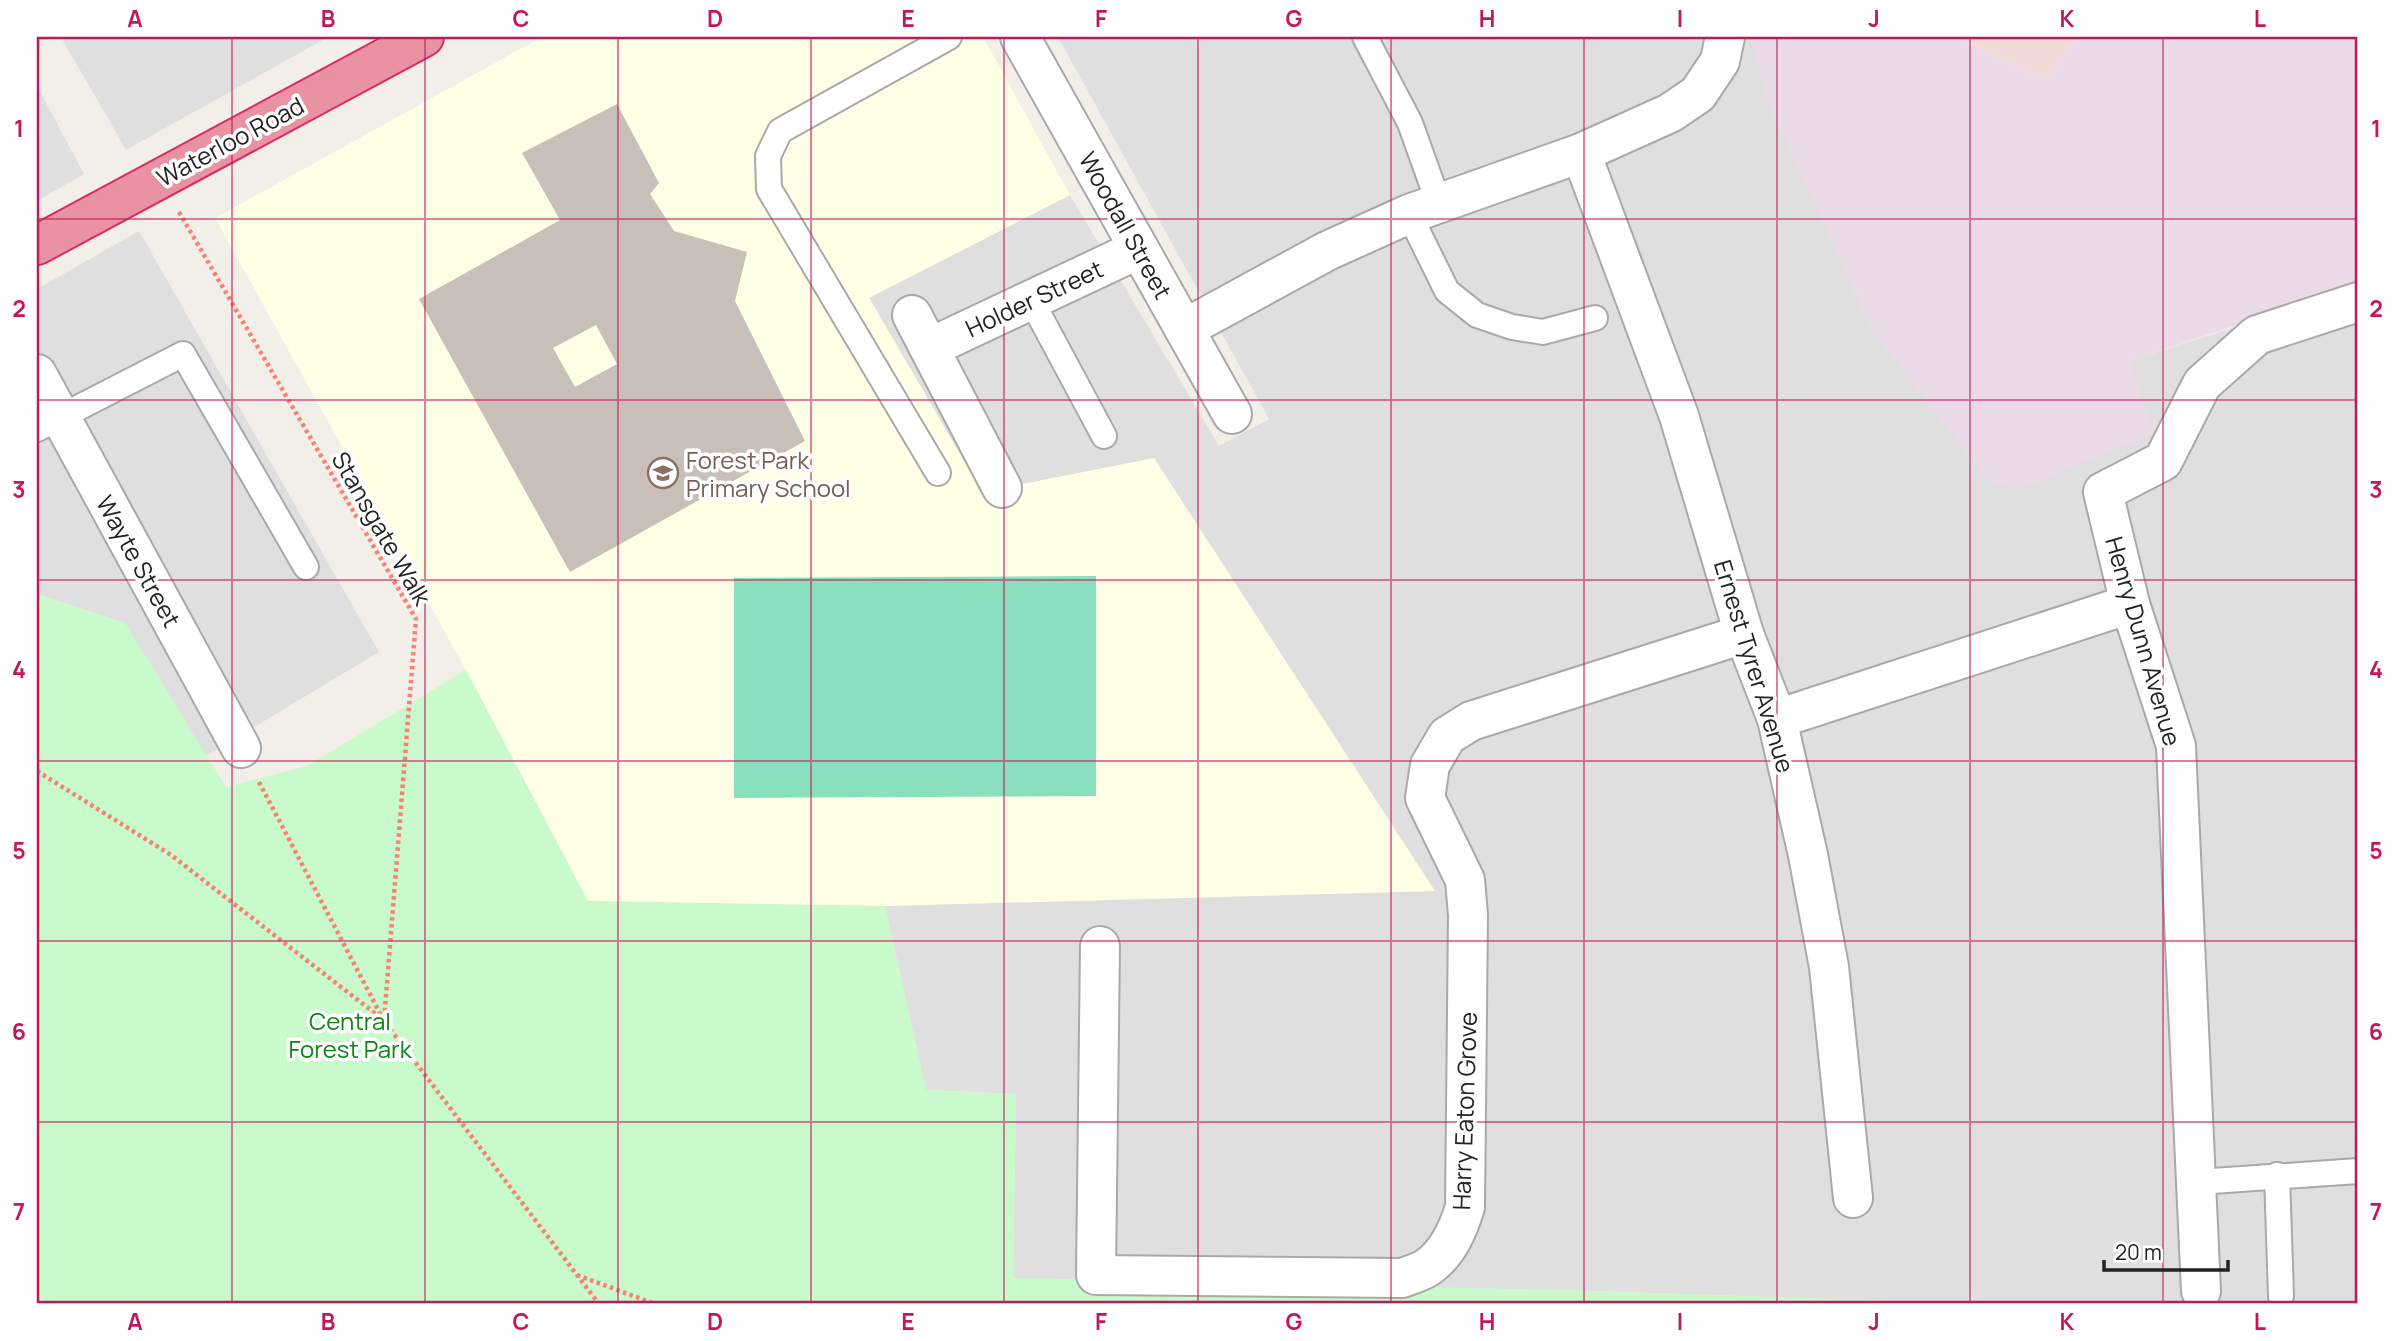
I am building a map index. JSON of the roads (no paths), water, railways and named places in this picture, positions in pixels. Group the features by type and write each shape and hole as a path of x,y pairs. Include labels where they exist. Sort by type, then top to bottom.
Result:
{"highway":[{"name":"Waterloo Road","path":"37,245 424,37"}],"street":[{"name":"Woodall Street","path":"1020,37 1232,414"},
{"path":"1184,329 1327,251 1424,209 1581,153 1670,113 1698,94 1720,61 1725,37"},
{"name":"Ernest Tyrer Avenue","path":"1581,153 1679,416 1744,634 1777,719 1808,855 1829,967 1853,1198"},
{"name":"Holder Street","path":"929,348 1030,298 1139,249"},
{"name":"Henry Dunn Avenue","path":"2201,1291 2176,746 2130,604 2103,492 2163,461 2202,384 2257,335 2358,302"},
{"path":"912,315 1002,488"},
{"name":"Wayte Street","path":"37,374 48,422 241,748"},
{"path":"1777,719 2130,604"},
{"name":"Harry Eaton Grove","path":"1100,946 1096,1275 1402,1278 1427,1268 1443,1253 1457,1231 1465,1207 1468,915 1465,880 1425,798 1430,765 1447,736 1471,721 1744,634"}],"lane":[{"path":"938,472 769,189 768,156 780,131 949,37"},
{"path":"1365,37 1410,123 1424,209 1447,291 1477,315 1512,327 1543,331 1595,318"},
{"path":"1030,298 1104,436"},
{"path":"48,422 183,354 306,567"},
{"path":"2198,1182 2358,1171"},
{"path":"2277,1175 2281,1296"}],"place":[{"name":"Forest Park Primary School","path":"663,473"}],"park label":[{"name":"Central Forest Park","path":"350,1034"}]}
